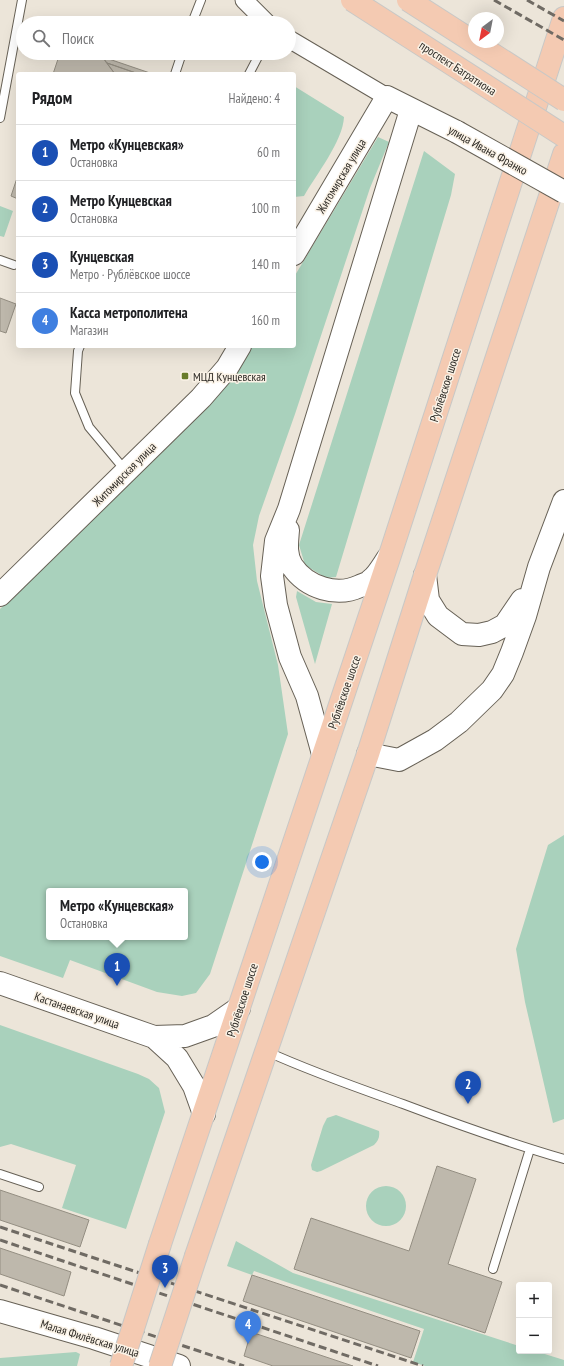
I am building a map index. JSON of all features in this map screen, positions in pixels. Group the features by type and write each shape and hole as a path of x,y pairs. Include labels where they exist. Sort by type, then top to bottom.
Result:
{"main road":[{"name":"проспект Багратиона","path":"352,0 564,136"},
{"path":"408,0 564,100"},
{"name":"Рублёвское шоссе","path":"121,1366 160,1244 389,558 564,18"},
{"path":"160,1366 196,1256 368,754 425,575 564,154"}],"street":[{"path":"244,0 260,16"},
{"path":"296,42 387,97"},
{"name":"улица Ивана Франко","path":"387,97 410,110 457,132 564,192"},
{"name":"Житомирская улица","path":"296,251 387,97"},
{"path":"323,754 307,696 290,657 275,598 272,576 276,541 289,508 410,110"},
{"name":"Житомирская улица","path":"0,595 127,473 201,398 227,368 239,348"},
{"path":"368,754 399,760 441,736 459,722 492,690 503,674 512,652 525,616 539,567 564,501"},
{"path":"289,508 286,549 292,565 304,579 318,588 344,592 354,589 371,581 389,558"},
{"path":"425,575 428,600 438,616 462,634 478,635 492,632 505,625 517,608 539,567"},
{"name":"Кастанаевская улица","path":"0,983 154,1037 185,1036 213,1026 239,1008"},
{"name":"Кастанаевская улица","path":"154,1037 177,1058 194,1086 204,1114"},
{"name":"Малая Филёвская улица","path":"0,1311 94,1338 178,1366"}],"lane":[{"path":"19,16 22,0"},
{"path":"195,16 201,0"},
{"path":"0,118 16,32"},
{"path":"175,72 179,60"},
{"path":"249,72 256,60"},
{"path":"0,260 14,265"},
{"path":"79,348 75,393 89,427 127,473"},
{"path":"267,1052 304,1068 468,1128 564,1159"},
{"path":"492,1269 530,1149"},
{"path":"0,1174 39,1187"}],"green space":[{"path":"296,87 344,117 339,137 334,147 304,196 296,197"},
{"path":"378,137 389,142 370,188 295,414 259,516 253,545 257,581 278,665 288,734 210,974 196,993 182,996 157,992 70,960 63,978 0,956 0,609 209,405 252,348 296,348 296,274"},
{"path":"424,151 455,174 451,195 336,577 326,578 305,565 299,545"},
{"path":"0,206 13,211 4,237 0,236"},
{"path":"297,591 316,602 332,604 315,664 296,597"},
{"path":"564,835 564,1119 553,1123 525,1002 516,949 548,845"},
{"path":"0,1025 138,1074 149,1079 159,1088 165,1112 126,1229 62,1208 76,1165 11,1144 0,1147"},
{"path":"336,1115 379,1131 377,1142 374,1145 317,1172 312,1170 311,1165 323,1126 327,1118"},
{"path":"390,1186 397,1189 403,1195 406,1206 405,1214 397,1223 390,1226 382,1226 375,1223 367,1214 366,1202 369,1195 378,1187"},
{"path":"236,1241 293,1273 516,1345 516,1354 545,1354 564,1360 564,1366 425,1366 413,1362 424,1329 254,1271 252,1275 227,1266"},
{"path":"76,1352 80,1354 77,1366 0,1366 0,1358"}],"building":[{"path":"58,60 104,60 113,72 54,72"},
{"path":"105,60 112,60 147,72 133,72 107,63"},
{"path":"107,63 133,72 114,72"},
{"path":"16,181 16,198 11,196"},
{"path":"0,298 16,304 6,333 0,331"},
{"path":"437,1166 476,1179 448,1264 502,1282 485,1333 294,1269 311,1218 409,1251"},
{"path":"0,1190 89,1220 80,1247 0,1220"},
{"path":"0,1248 71,1272 64,1296 0,1274"},
{"path":"252,1275 420,1331 411,1358 243,1301"},
{"path":"251,1332 353,1366 273,1366 244,1356"}],"railway":[{"path":"494,0 564,40"},
{"path":"527,0 564,21"},
{"path":"0,1227 423,1366"},
{"path":"0,1240 378,1366"},
{"path":"0,1285 244,1366"}],"place":[{"name":"МЦД Кунцевская","path":"185,376"},
{"name":"Метро «Кунцевская»","path":"117,986"},
{"name":"Метро Кунцевская","path":"468,1104"},
{"name":"Кунцевская","path":"165,1288"},
{"name":"Касса метрополитена","path":"248,1344"}]}
